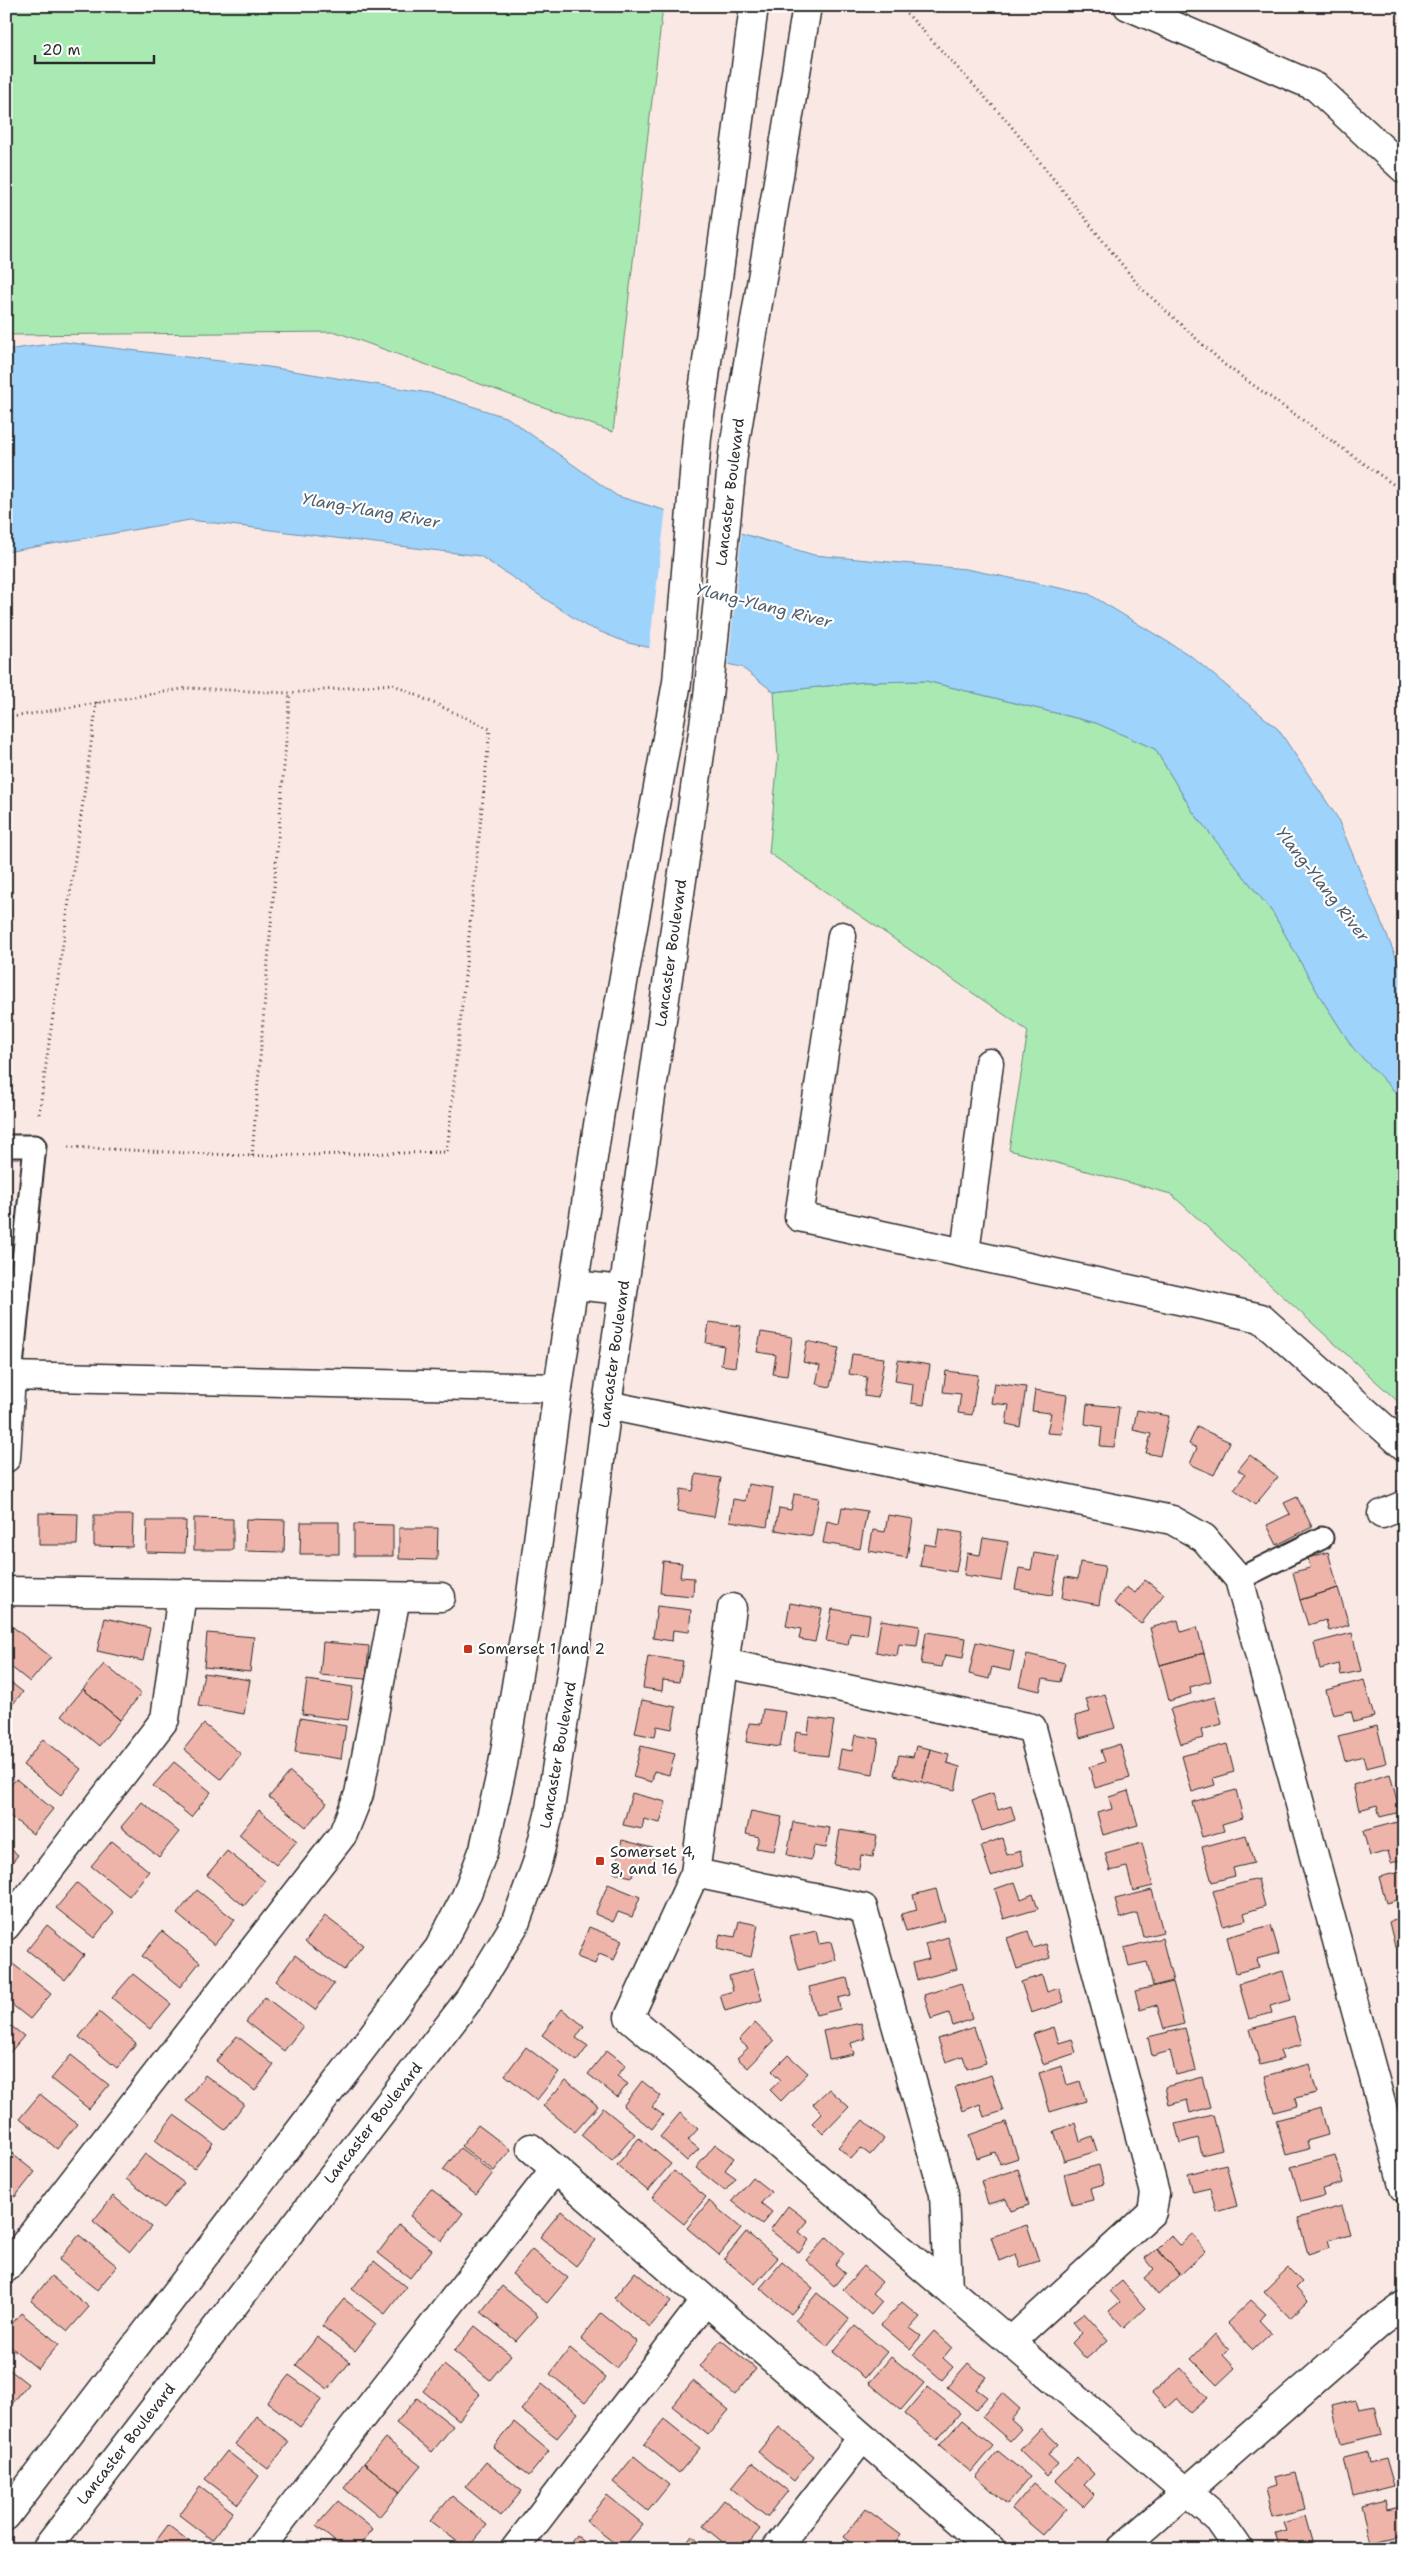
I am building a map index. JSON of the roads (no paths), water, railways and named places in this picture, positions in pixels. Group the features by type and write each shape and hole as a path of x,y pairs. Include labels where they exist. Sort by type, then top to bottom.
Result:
{"street":[{"path":"6,2516 439,1948 466,1896 484,1849 503,1764 530,1602 558,1388 603,1096 677,682 697,437 754,6"},
{"name":"Lancaster Boulevard","path":"46,2549 470,1998 515,1924 537,1863 549,1815 581,1611 606,1405 708,697 733,454 807,6"},
{"path":"1128,6 1316,87 1404,169"},
{"path":"842,936 799,1217 1261,1318 1404,1446"},
{"path":"965,1253 989,1063"},
{"path":"574,1285 623,1290"},
{"path":"6,1458 9,1376 558,1388"},
{"path":"606,1405 1172,1520 1204,1538 1238,1579 1404,2188"},
{"path":"6,1591 442,1597"},
{"path":"6,1926 165,1719 182,1593"},
{"path":"6,2268 342,1834 359,1794 396,1597"},
{"path":"732,1608 695,1873 629,2017 1220,2520 1239,2549"},
{"path":"724,1663 1032,1728 1155,2193 1152,2212 1010,2342"},
{"path":"695,1873 863,1908 944,2194 948,2289"},
{"path":"531,2148 991,2549"},
{"path":"260,2549 554,2169"},
{"path":"515,2549 705,2301"},
{"path":"1121,2549 1372,2330 1404,2305"},
{"path":"776,2549 862,2438"}],"lane":[{"path":"6,1146 35,1146 9,1376"},
{"path":"1238,1579 1322,1538"}],"water":[{"name":"Ylang-Ylang River","path":"64,342 269,367 435,394 508,418 617,496 814,555 966,569 1089,594 1191,656 1278,729 1337,817 1404,976 1404,1101 1353,1048 1319,995 1273,913 1193,812 1155,749 1096,723 926,681 863,682 774,692 741,667 628,643 586,626 480,556 190,520 6,552 6,350"}],"place":[{"name":"Somerset 1 and 2","path":"468,1649"},
{"name":"Somerset 4, 8, and 16","path":"600,1861"}]}
